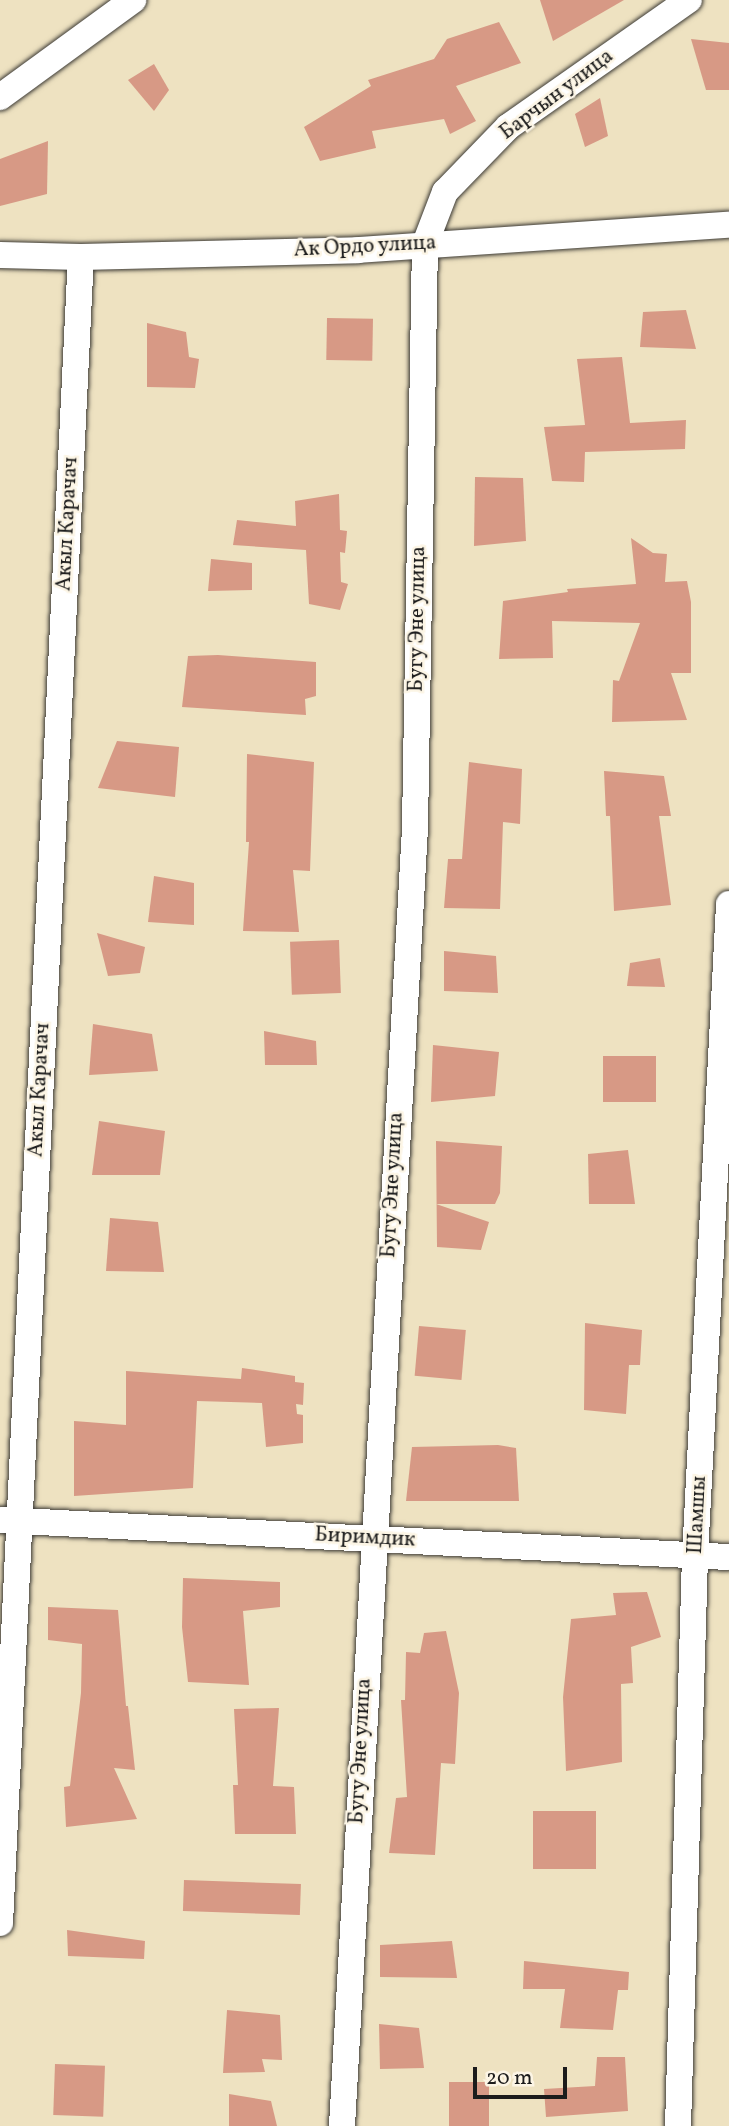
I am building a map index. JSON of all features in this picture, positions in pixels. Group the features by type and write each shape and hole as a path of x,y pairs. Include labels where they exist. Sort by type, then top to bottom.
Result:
{"street":[{"path":"0,97 133,0"},
{"name":"Барчын улица","path":"425,244 445,192 508,127 689,0"},
{"name":"Ак Ордо улица","path":"0,255 81,257 358,250 729,225"},
{"name":"Бугу Эне улица","path":"342,2126 372,1539 415,827 425,244"},
{"name":"Акыл Карачач","path":"0,1923 9,1520 81,257"},
{"name":"Шамшы","path":"678,2126 695,1556 729,904"},
{"name":"Биримдик","path":"9,1520 729,1557"}],"building":[{"path":"540,0 624,0 553,41"},
{"path":"499,22 521,63 456,86 476,121 450,134 444,119 372,131 376,148 320,161 304,127 371,86 368,80 434,59 447,39"},
{"path":"691,39 729,43 729,90 706,90"},
{"path":"154,64 169,90 154,111 128,80"},
{"path":"600,98 608,136 585,147 575,114"},
{"path":"48,141 47,194 0,206 0,159"},
{"path":"686,310 696,349 640,347 643,312"},
{"path":"327,318 373,319 372,361 326,360"},
{"path":"147,323 186,332 189,357 199,359 195,388 147,387"},
{"path":"622,357 630,423 686,420 685,449 585,452 584,482 552,481 544,427 585,425 577,359"},
{"path":"475,477 523,478 526,541 474,546"},
{"path":"339,494 340,530 347,531 345,553 340,552 341,582 348,584 340,610 309,604 306,550 233,545 237,520 296,526 295,501"},
{"path":"631,538 653,553 667,554 665,582 687,581 691,602 691,673 671,673 687,720 612,722 613,680 619,681 640,623 552,621 553,658 499,659 503,601 568,592 567,589 636,584"},
{"path":"211,559 252,563 252,590 208,591"},
{"path":"218,655 316,662 316,696 305,699 306,715 182,707 188,656"},
{"path":"117,741 179,747 175,797 98,788"},
{"path":"247,754 314,762 310,871 293,870 299,932 243,931 249,842 246,842"},
{"path":"469,762 522,769 520,824 503,822 500,909 444,908 448,859 462,859"},
{"path":"604,771 664,776 671,816 659,816 671,905 614,911 610,816 606,816"},
{"path":"154,876 194,883 194,925 148,922"},
{"path":"97,933 145,947 140,973 108,976"},
{"path":"339,940 341,993 292,995 290,942"},
{"path":"444,951 496,956 498,993 444,991"},
{"path":"660,958 665,987 627,986 630,963"},
{"path":"93,1024 152,1034 158,1071 89,1075"},
{"path":"264,1031 316,1041 317,1065 265,1065"},
{"path":"433,1045 499,1052 495,1096 431,1102"},
{"path":"603,1056 656,1056 656,1102 603,1102"},
{"path":"99,1121 165,1131 160,1175 92,1175"},
{"path":"436,1141 502,1146 500,1193 495,1204 437,1204"},
{"path":"628,1150 635,1204 589,1204 588,1154"},
{"path":"437,1204 489,1222 481,1250 437,1247"},
{"path":"110,1218 158,1222 164,1272 106,1271"},
{"path":"585,1323 642,1330 640,1365 629,1365 626,1414 584,1410"},
{"path":"419,1326 466,1330 461,1380 415,1376"},
{"path":"242,1368 295,1376 295,1382 304,1383 303,1405 296,1404 297,1414 303,1415 303,1443 266,1447 262,1403 197,1401 193,1488 74,1496 74,1421 126,1425 126,1371 241,1379"},
{"path":"498,1445 516,1448 519,1501 406,1501 412,1447"},
{"path":"183,1578 280,1582 280,1607 243,1611 249,1685 188,1682 182,1627"},
{"path":"647,1592 661,1637 631,1647 633,1683 621,1684 622,1762 566,1771 563,1697 571,1619 616,1615 613,1593"},
{"path":"48,1607 118,1610 126,1706 135,1770 114,1768 137,1819 66,1827 64,1787 70,1786 81,1693 82,1644 48,1640"},
{"path":"446,1631 459,1693 455,1764 441,1763 435,1855 389,1853 396,1798 407,1797 401,1700 405,1700 406,1652 420,1653 424,1633"},
{"path":"279,1708 273,1786 294,1787 296,1834 235,1834 233,1785 238,1785 234,1709"},
{"path":"533,1811 596,1811 596,1869 533,1869"},
{"path":"184,1880 301,1884 300,1915 183,1911"},
{"path":"67,1930 145,1941 144,1959 68,1956"},
{"path":"452,1941 457,1978 380,1977 380,1945"},
{"path":"524,1961 629,1972 628,1990 618,1990 613,2030 560,2028 565,1989 523,1989"},
{"path":"227,2010 280,2015 282,2060 262,2059 265,2072 223,2073"},
{"path":"379,2024 419,2028 424,2068 380,2069"},
{"path":"597,2057 625,2057 628,2111 546,2117 544,2089 595,2086"},
{"path":"55,2064 105,2066 103,2117 53,2115"},
{"path":"449,2082 489,2082 489,2126 449,2126"},
{"path":"229,2094 271,2101 277,2126 229,2126"}]}
